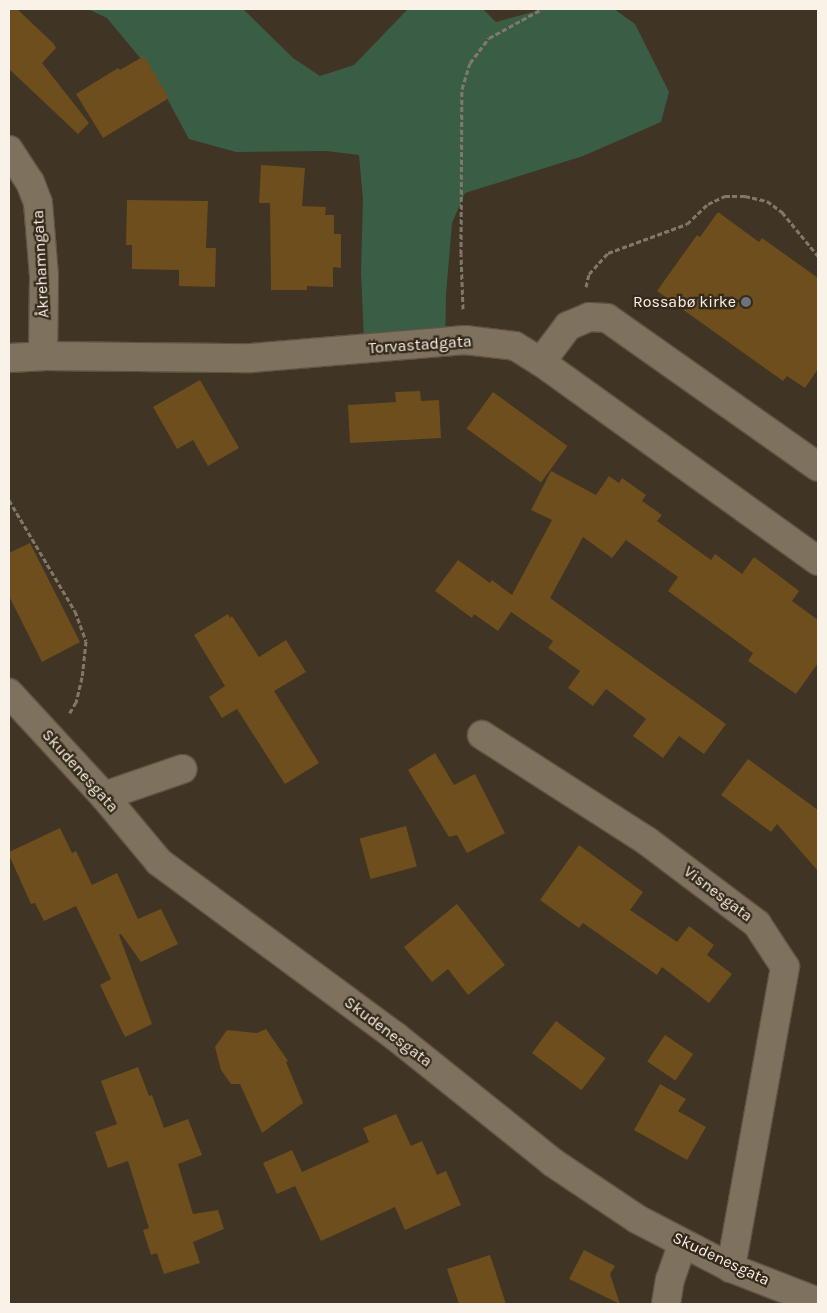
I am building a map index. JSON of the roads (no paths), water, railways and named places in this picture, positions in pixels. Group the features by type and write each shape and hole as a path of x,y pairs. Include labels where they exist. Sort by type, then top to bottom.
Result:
{"street":[{"name":"Åkrehamngata","path":"9,150 30,182 38,203 44,276 43,356"},
{"path":"541,362 568,326 589,317 607,318 818,467"},
{"name":"Torvastadgata","path":"43,356 251,358 465,340 515,346 541,362 818,561"},
{"path":"9,358 43,356"},
{"name":"Skudenesgata","path":"9,693 104,796 159,862 395,1036 552,1162 637,1220 731,1268 818,1302"},
{"name":"Visnesgata","path":"482,735 647,841 757,924 785,968 731,1268"},
{"path":"104,796 183,769"},
{"path":"666,1304 670,1280 683,1243"}],"place":[{"name":"Rossabø kirke","path":"746,302"}]}
